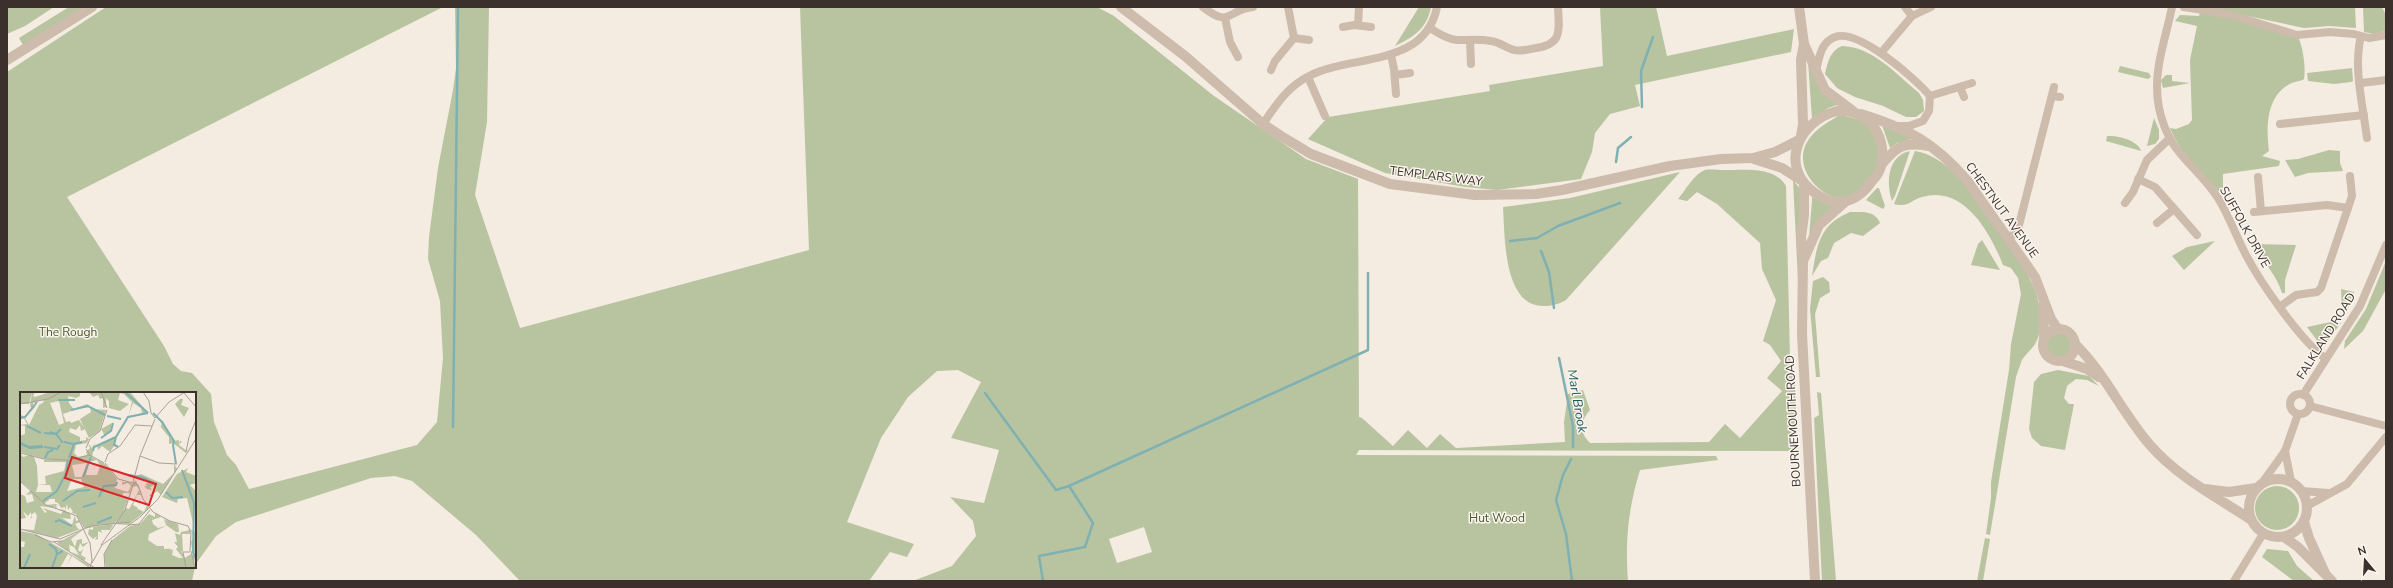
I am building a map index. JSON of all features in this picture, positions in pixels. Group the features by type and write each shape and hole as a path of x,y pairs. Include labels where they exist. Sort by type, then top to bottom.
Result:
{"street":[{"path":"7,60 92,7"},
{"name":"TEMPLARS WAY","path":"1121,7 1185,56 1263,124 1311,154 1390,184 1460,194 1502,195 1562,190 1630,174 1696,162 1753,158 1775,152 1800,138"},
{"path":"1203,7 1218,18 1225,18 1243,9 1253,7"},
{"path":"1288,7 1294,38"},
{"path":"1358,7 1358,25"},
{"path":"1263,124 1285,93 1308,76 1324,70 1391,55 1412,45 1430,28 1438,7"},
{"path":"1430,28 1452,40 1492,41 1518,51 1548,45 1555,40 1558,33 1558,7"},
{"path":"1799,7 1804,44 1802,60 1803,124 1796,161 1803,182 1827,200 1845,202 1865,191 1891,152 1906,144 1912,143 1931,146"},
{"path":"1905,7 1912,16"},
{"path":"1881,53 1912,16 1931,7"},
{"name":"SUFFOLK DRIVE","path":"2172,7 2159,53 2156,73 2160,110 2170,139 2217,196 2254,270 2312,348 2325,358"},
{"path":"2184,7 2228,14 2297,35 2330,32 2378,38 2386,35"},
{"path":"1225,18 1230,42 1238,57"},
{"path":"1342,27 1358,25 1371,27"},
{"path":"1816,71 1824,45 1835,37 1841,36 1854,39 1881,53 1930,96"},
{"path":"2361,36 2358,54 2367,138"},
{"path":"1294,38 1309,40"},
{"path":"1271,70 1275,61 1294,38"},
{"path":"1470,41 1471,64"},
{"path":"1804,44 1825,90 1858,113 1876,131 1881,145 1882,164"},
{"path":"1391,55 1395,75 1396,94"},
{"path":"1395,75 1410,73"},
{"path":"1308,76 1325,116"},
{"path":"2360,83 2386,80"},
{"path":"1930,96 1972,83"},
{"path":"1960,86 1964,97"},
{"path":"2009,239 2018,229 2055,93"},
{"path":"1897,126 1909,126 1923,121 1929,111 1930,96"},
{"path":"1800,138 1821,117 1829,113 1858,113"},
{"name":"CHESTNUT AVENUE","path":"1858,113 1897,126 1914,134 1942,154 1967,180 2035,277 2051,319 2058,329"},
{"path":"2280,124 2364,115"},
{"path":"2125,203 2132,192 2147,160 2170,139"},
{"name":"TEMPLARS WAY","path":"1753,158 1782,168 1803,182"},
{"path":"2280,306 2296,295 2317,292 2321,288 2352,196 2350,176"},
{"path":"2258,177 2257,211 2327,205 2348,208"},
{"path":"2138,179 2155,187 2197,235"},
{"name":"BOURNEMOUTH ROAD","path":"1803,182 1804,216 1801,238 1803,261 1802,334 1815,581"},
{"name":"BOURNEMOUTH ROAD","path":"1803,261 1819,225 1845,202"},
{"path":"2157,223 2174,209"},
{"name":"FALKLAND ROAD","path":"2303,395 2325,358 2360,306 2386,245"},
{"name":"CHESTNUT AVENUE","path":"2043,296 2044,338"},
{"path":"2102,380 2087,370 2063,361 2054,361 2045,355 2042,344 2044,338 2050,332 2058,329 2071,335 2075,344 2085,354 2102,380 2149,444 2178,473 2201,488 2250,519 2263,534 2277,537 2284,537 2292,534 2304,522 2308,506 2302,491 2291,481 2282,478 2271,479 2259,485 2229,492 2201,488"},
{"path":"2063,361 2072,355 2075,344"},
{"path":"2303,395 2308,399 2310,406 2304,413 2298,414 2292,411 2290,402 2294,396 2303,395"},
{"path":"2310,406 2386,426"},
{"path":"2250,519 2249,502 2259,485 2286,451 2298,414"},
{"path":"2308,506 2347,484 2386,437"},
{"path":"2286,451 2291,481"},
{"path":"2302,491 2328,494"},
{"path":"2304,522 2309,538 2329,577"},
{"path":"2234,581 2263,534"},
{"path":"2284,537 2329,577"}],"green space":[{"path":"7,7 54,7 25,26 7,34"},
{"path":"69,7 84,7 23,45 19,38"},
{"path":"106,7 443,7 67,197 164,346 173,364 181,371 192,373 211,394 214,422 227,455 236,465 249,489 417,445 437,422 443,358 440,301 428,259 429,237 438,168 456,68 455,7 489,7 487,122 475,195 520,328 809,250 800,7 1097,7 1114,16 1214,96 1306,159 1358,179 1359,417 1393,446 1408,430 1427,448 1440,434 1456,448 1565,442 1564,422 1568,394 1583,390 1590,410 1582,422 1582,430 1590,443 1709,442 1725,424 1740,438 1782,391 1767,378 1781,361 1770,345 1763,341 1776,300 1762,269 1760,243 1717,204 1697,192 1687,201 1678,199 1693,179 1705,170 1758,170 1774,175 1786,186 1790,360 1795,384 1797,451 1359,450 1356,455 1716,456 1718,460 1640,470 1628,525 1628,581 913,581 952,566 976,536 973,521 950,497 984,503 999,450 951,438 981,382 958,370 937,371 908,397 881,438 847,522 914,544 907,557 890,552 869,581 520,581 476,535 412,481 395,476 371,478 236,522 216,536 196,564 196,392 20,392 20,568 195,568 192,581 7,581 7,72","holes":["1144,527 1152,552 1117,563 1109,539"]},
{"path":"1419,7 1431,7 1423,26 1414,35 1395,46"},
{"path":"1600,7 1656,7 1667,56 1794,29 1791,52 1635,85 1640,106 1610,114 1595,133 1592,152 1581,179 1497,190 1465,187 1385,173 1308,139 1328,117 1490,91 1489,85 1603,66"},
{"path":"2205,7 2355,7 2356,28 2329,26 2304,28"},
{"path":"2363,7 2382,7 2386,15 2385,31 2374,34 2364,32"},
{"path":"2201,9 2297,35 2301,45 2304,63 2304,79 2292,83 2282,89 2276,96 2269,113 2269,151 2262,156 2280,161 2279,166 2223,174 2223,196 2187,156 2180,147 2170,128 2176,129 2189,124 2192,120 2190,60 2197,26 2175,21 2180,15 2199,16"},
{"path":"1842,46 1864,51 1874,56 1893,70 1919,93 1923,100 1924,111 1916,117 1906,117 1883,106 1855,97 1837,88 1825,74 1832,54"},
{"path":"1808,61 1837,105 1828,108 1812,119"},
{"path":"2120,66 2149,73 2151,77 2148,79 2118,72"},
{"path":"2352,68 2353,81 2351,82 2334,84 2308,81 2307,73"},
{"path":"2166,75 2172,75 2172,81 2190,83 2163,88 2161,80"},
{"path":"1840,115 1866,121 1877,142 1880,156 1877,171 1864,189 1852,197 1840,198 1828,194 1817,187 1809,176 1804,164 1804,151 1809,139 1816,132"},
{"path":"2154,118 2159,130 2159,139 2155,144 2147,146"},
{"path":"1882,125 1915,138 1897,143 1890,148"},
{"path":"2107,136 2121,137 2132,141 2141,151 2106,141"},
{"path":"2329,150 2340,151 2340,163 2343,171 2308,173 2295,177 2285,160 2298,159"},
{"path":"1910,151 1892,201 1889,186 1890,171 1897,158"},
{"path":"1915,151 1927,154 1944,164 1958,177 1980,202 2019,258 2036,294 2039,307 2040,324 2038,337 2034,346 2022,360 2016,377 1990,535 1986,534 1991,498 1991,482 2009,370 2011,344 2021,294 2018,278 2011,268 2003,265 1983,226 1974,214 1963,205 1951,198 1937,195 1918,198 1903,205 1894,204"},
{"path":"1680,172 1566,300 1561,303 1543,306 1530,303 1520,295 1513,282 1509,267 1504,235 1503,207 1570,198"},
{"path":"1793,180 1801,190 1798,280"},
{"path":"1877,188 1879,188 1885,206 1883,209 1866,200"},
{"path":"1812,197 1834,207 1809,237 1812,201"},
{"path":"1850,212 1863,212 1871,214 1878,219 1880,223 1863,236 1851,233 1834,243 1828,258 1821,261 1812,276 1821,237 1832,223"},
{"path":"1982,240 2000,270 1971,265 1978,244"},
{"path":"2215,241 2184,270 2172,256 2187,247"},
{"path":"2254,244 2296,245 2285,280 2285,293 2282,293 2277,280"},
{"path":"2386,261 2386,289 2363,331 2344,349 2345,341 2366,309"},
{"path":"1823,277 1829,282 1830,292 1820,298 1815,314 1820,377 1816,377 1810,309 1813,281"},
{"path":"2341,289 2354,292 2346,313 2342,313"},
{"path":"2331,322 2341,323 2326,343 2319,343 2307,327"},
{"path":"2059,333 2064,334 2070,340 2070,350 2064,356 2059,357 2054,356 2048,350 2047,345 2048,340 2054,334"},
{"path":"2058,370 2089,376 2099,386 2087,380 2076,379 2067,386 2064,398 2069,404 2074,404 2065,450 2041,446 2032,438 2029,429 2034,382 2041,374"},
{"path":"1817,392 1821,393 1836,581 1822,581 1814,418 1819,415"},
{"path":"2281,486 2293,492 2298,500 2298,516 2293,524 2285,529 2273,530 2261,524 2256,516 2255,504 2261,492 2269,487"},
{"path":"1985,538 1990,539 1983,581 1977,581"},
{"path":"2267,549 2288,551 2297,566 2314,581 2294,581 2262,557"}],"waterway":[{"path":"453,427 458,7"},
{"name":"Marl Brook","path":"1642,107 1641,71 1653,37"},
{"name":"Marl Brook","path":"1616,162 1618,148 1631,137"},
{"name":"Marl Brook","path":"1510,241 1537,238 1558,226 1620,203"},
{"name":"Marl Brook","path":"1541,251 1549,272 1554,308"},
{"path":"1043,581 1039,556 1085,547 1093,523 1069,486 1368,350 1368,273"},
{"name":"Marl Brook","path":"1559,358 1573,426 1573,447"},
{"path":"985,393 1056,490 1069,486"},
{"name":"Marl Brook","path":"1571,459 1563,475 1556,500 1566,534 1572,581"}],"park label":[{"name":"The Rough","path":"68,332"},
{"name":"Hut Wood","path":"1497,518"}]}
